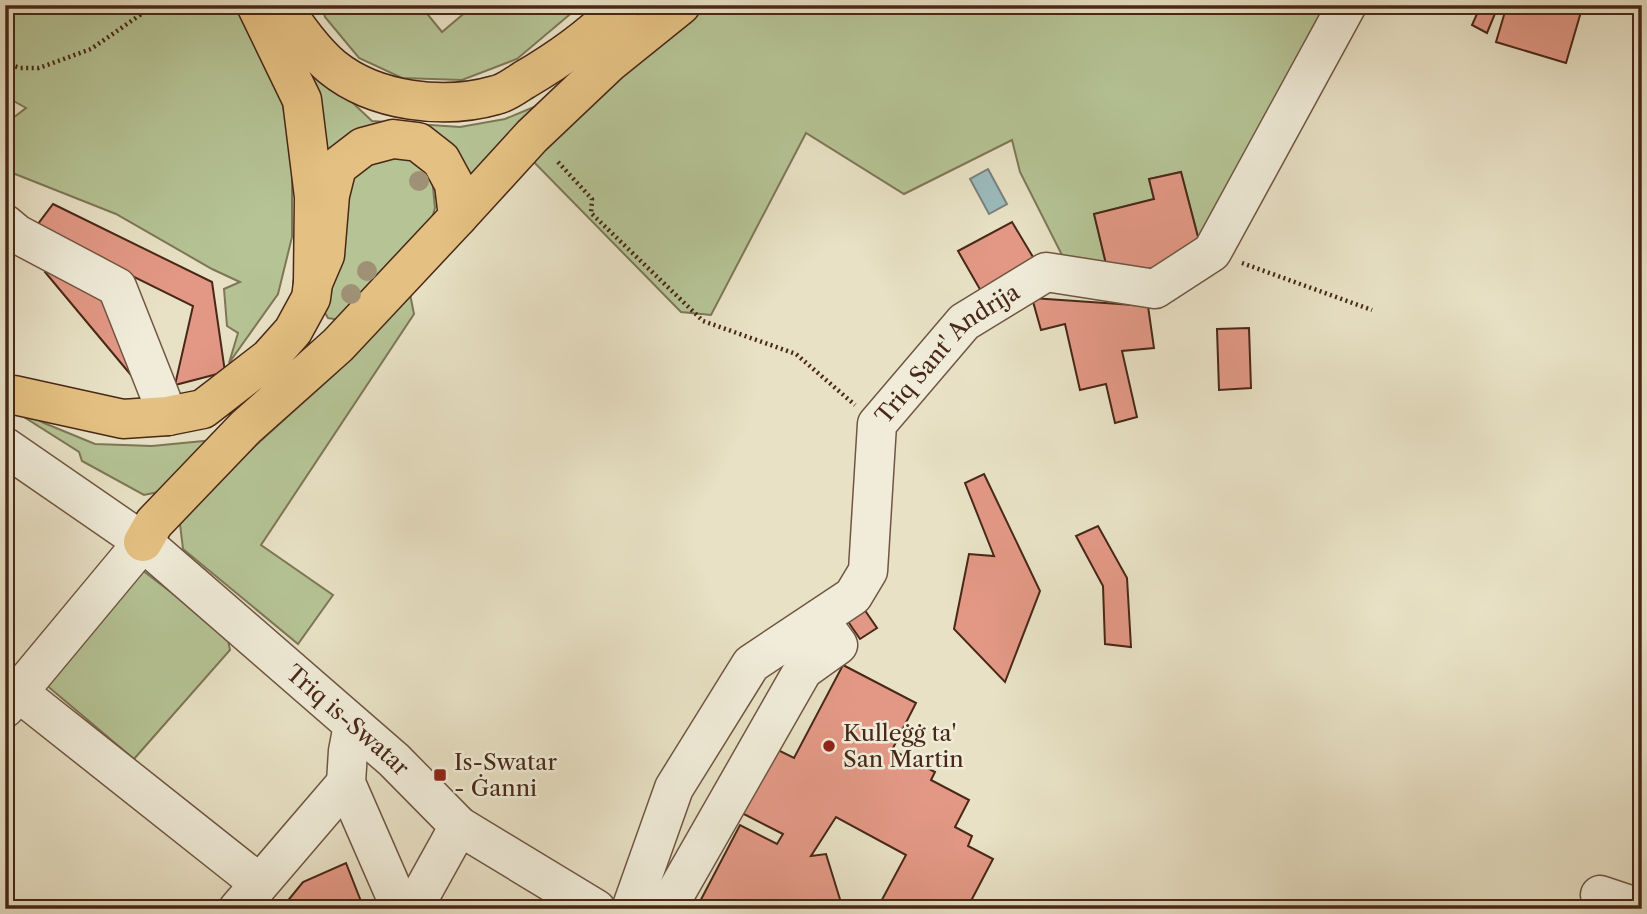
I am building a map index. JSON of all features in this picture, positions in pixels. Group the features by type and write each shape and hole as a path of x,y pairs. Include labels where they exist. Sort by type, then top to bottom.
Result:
{"main road":[{"path":"9,393 123,419 168,416 203,409 269,358 293,331 311,298 314,197 302,100 256,5"},
{"path":"281,5 333,68 365,86 402,99 454,103 498,95 552,64 608,20 622,5"},
{"path":"318,5 321,18 365,86"},
{"path":"143,542 154,523 246,427 338,345 532,136 609,63 681,5"},
{"path":"313,283 324,255 330,195 337,167 363,147 393,139 418,142 441,160 454,184 458,217"},
{"path":"9,393 102,438 161,440 246,427"}],"street":[{"name":"Triq Sant' Andrija","path":"631,909 674,788 751,664 853,596 868,571 877,424 964,322 1046,272 1155,289 1212,252 1347,5"},
{"path":"5,225 117,287 168,416"},
{"name":"Triq is-Swatar","path":"5,447 143,542 394,760 459,826 596,909"},
{"path":"143,542 9,702 248,896 346,783"},
{"path":"670,909 803,670 838,645 819,619"},
{"path":"353,725 346,783 401,909"},
{"path":"413,909 459,826"}],"path":[{"path":"5,63 20,68 39,68 91,48 140,15 149,5"},
{"path":"558,162 592,199 591,213 703,321 796,354 877,424"},
{"path":"1212,252 1371,310"}],"green space":[{"path":"5,5 242,5 277,77 292,150 292,237 278,294 229,363 238,333 227,326 224,289 240,282 116,214 5,170 5,124 26,108 5,96"},
{"path":"322,5 420,5 442,32 474,5 581,5 517,59 462,80 402,78 359,58 325,17"},
{"path":"694,5 1337,5 1203,256 1181,172 1149,179 1154,199 1094,214 1107,268 1063,257 1020,172 1012,140 904,194 806,133 711,315 681,312 526,154"},
{"path":"276,11 317,69 372,121 460,127 505,119 534,107 561,89 468,192 437,143 323,178"},
{"path":"406,153 432,177 435,208 429,228 340,320 328,318 320,304 353,170"},
{"path":"410,294 414,314 261,545 333,595 298,644 183,549 180,524 194,501 337,372"},
{"path":"5,402 44,423 95,444 152,446 214,440 168,490 144,495 82,461 79,452 5,405"},
{"path":"142,570 227,635 230,650 134,759 45,684"}],"water":[{"path":"988,169 1007,204 989,214 970,179"}],"building":[{"path":"1481,5 1504,5 1501,13 1496,11 1487,33 1472,25"},
{"path":"1507,5 1583,5 1566,63 1496,42"},
{"path":"1181,172 1203,256 1184,269 1107,268 1094,214 1154,199 1149,179"},
{"path":"53,204 212,282 225,372 175,385 193,306 35,228"},
{"path":"1012,222 1036,262 985,298 958,251"},
{"path":"53,264 107,299 151,399 45,272"},
{"path":"1032,298 1148,306 1154,348 1122,351 1137,417 1115,423 1106,384 1080,390 1065,324 1041,330"},
{"path":"1249,328 1251,388 1219,390 1217,329"},
{"path":"984,474 1040,591 1005,682 954,629 969,554 994,556 965,483"},
{"path":"1098,526 1127,578 1131,647 1105,644 1103,586 1076,536"},
{"path":"864,609 877,628 860,639 847,620"},
{"path":"843,665 916,703 892,750 935,772 931,780 969,800 955,827 972,836 968,846 993,859 972,899 976,909 877,909 906,855 836,817 811,856 826,854 843,909 696,909 740,825 777,844 783,834 740,812 774,748 794,758"},
{"path":"346,863 364,909 281,909 303,882"}],"place":[{"name":"Kulleġġ ta' San Martin","path":"829,746"},
{"name":"Is-Swatar - Ġanni","path":"440,775"}]}
